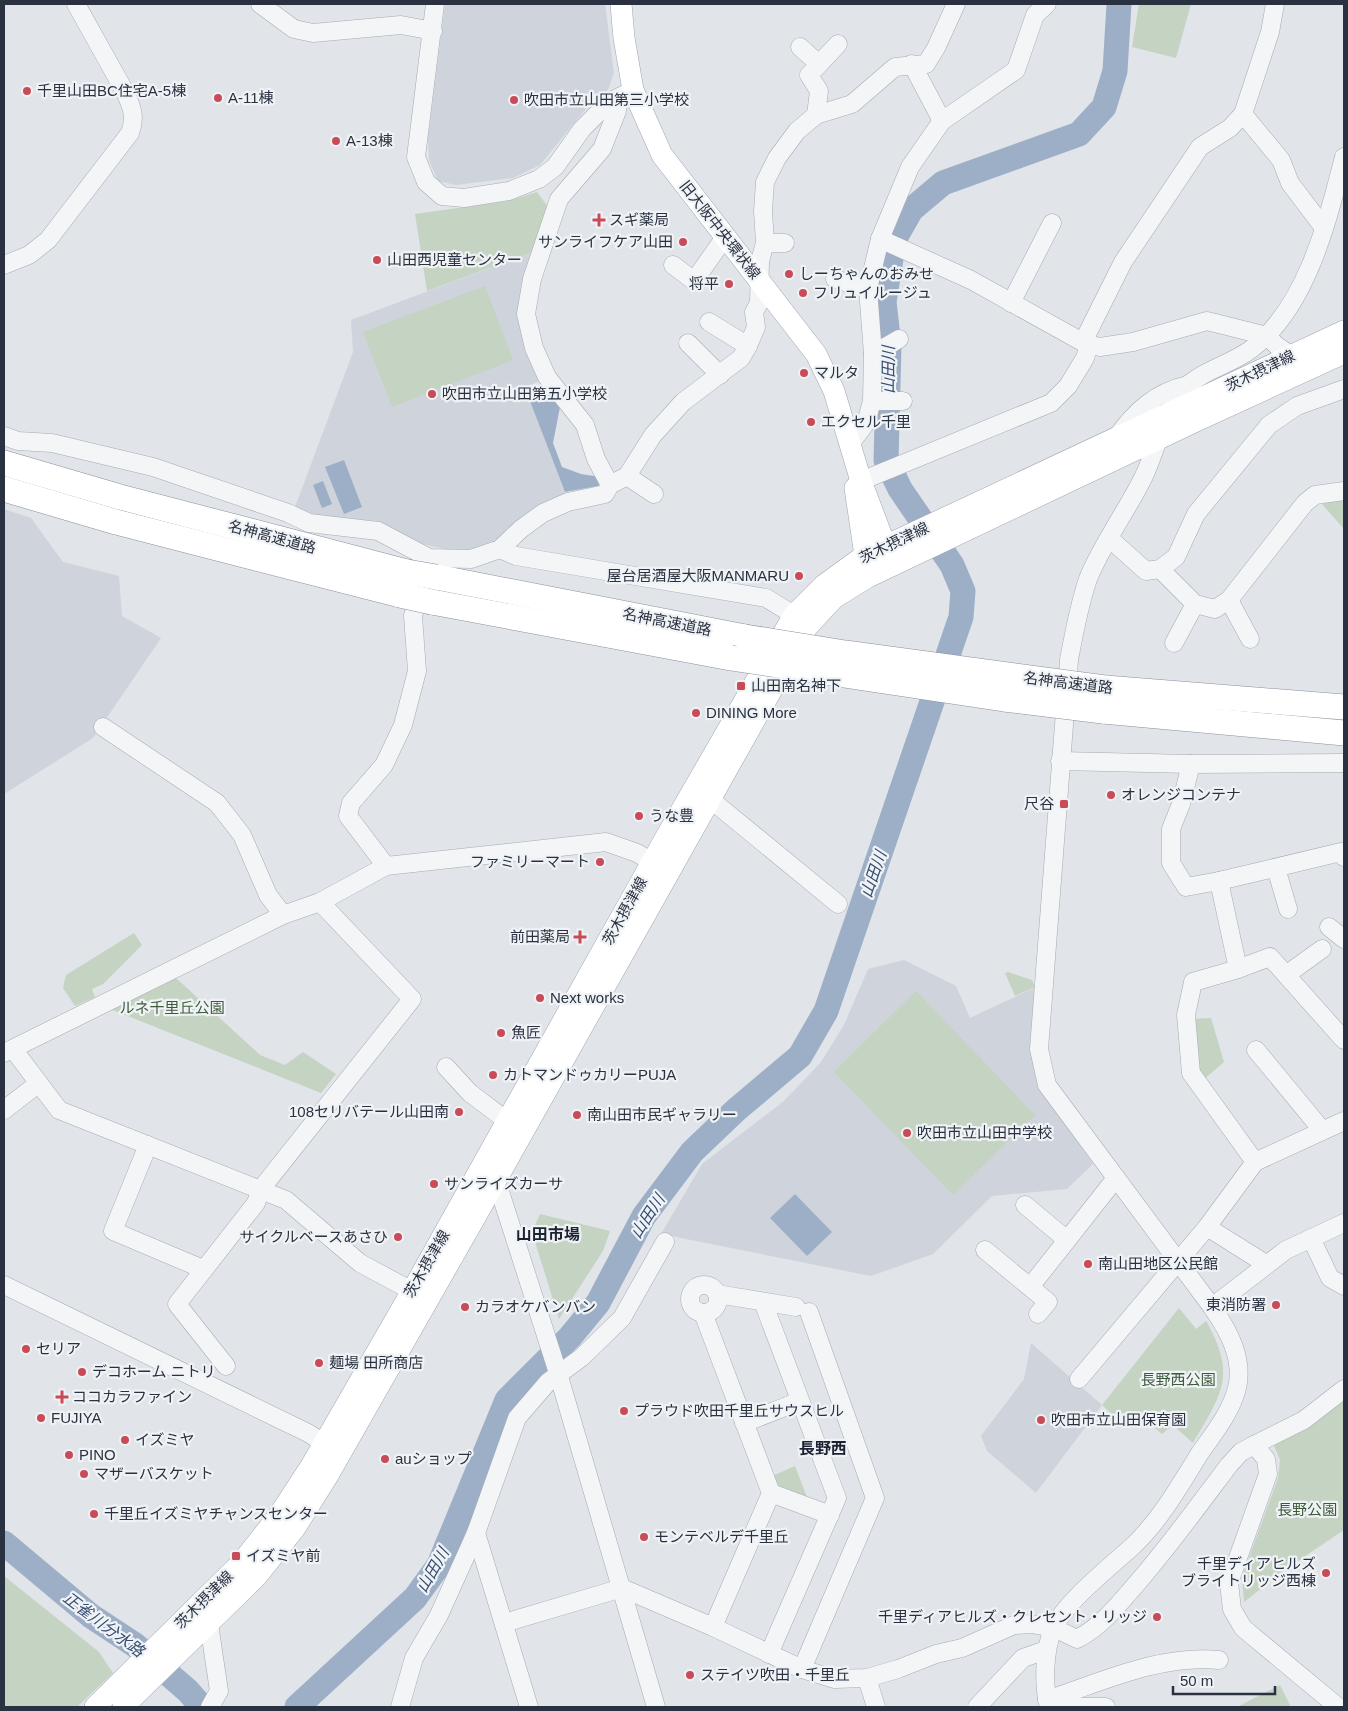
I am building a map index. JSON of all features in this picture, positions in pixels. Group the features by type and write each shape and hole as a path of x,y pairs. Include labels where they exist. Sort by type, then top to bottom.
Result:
{"highway":[{"name":"名神高速道路","path":"4,463 403,584 432,602 731,658 1004,699 1104,699 1344,707"},
{"name":"名神高速道路","path":"4,489 116,522 403,584 432,568 745,637 1104,699 1344,733"}],"main road":[{"name":"旧大阪中央環状線","path":"621,4 625,94 662,155 816,354 834,391 850,444 866,566"},
{"name":"茨木摂津線","path":"949,528 1116,438 1344,331"},
{"name":"茨木摂津線","path":"94,1707 144,1673 164,1654 242,1562 332,1448 661,867 794,616 824,585 949,528 1158,439 1344,353"},
{"name":"旧大阪中央環状線","path":"850,444 870,477 889,556"},
{"name":"茨木摂津線","path":"164,1654 209,1624 257,1576 290,1535 412,1290 483,1183 507,1121 661,867 710,798 807,627 866,566"},
{"name":"茨木摂津線","path":"124,1707 144,1673"}],"street":[{"path":"4,265 29,255 48,240 130,132 134,121 132,107 126,92 76,4"},
{"path":"260,4 294,29 313,33 401,25 433,31"},
{"path":"435,4 416,157 426,182 442,196 464,198 510,191 539,179 555,167 582,129 608,104 625,94"},
{"path":"4,436 18,440 52,443 153,467 288,513 309,522 378,531 432,568 471,559 500,549 522,528 543,513 568,502 605,494 610,485 627,476 653,435 681,404 741,358 756,327 754,312 759,303 760,260 765,243 763,211 766,182 777,158 797,131 816,115 852,104 895,67 926,64 936,48 956,4"},
{"path":"850,444 861,433 872,401 873,354 868,289 880,239 910,167 942,121 1016,70 1034,15 1047,4"},
{"path":"870,477 1050,403 1068,386 1085,358 1087,334 1123,262 1200,146 1230,128 1243,114 1270,32 1275,4"},
{"path":"816,115 819,91 808,75 838,44"},
{"path":"800,47 819,64"},
{"path":"912,64 942,121"},
{"path":"610,485 596,459 585,425 547,377 534,348 526,314 532,279 559,198 602,149 625,94"},
{"path":"1243,114 1280,160 1290,183 1324,228"},
{"path":"1116,438 1130,418 1158,396 1170,389 1188,384 1243,354 1267,336 1293,299 1313,263 1340,184 1344,157"},
{"path":"1011,303 1045,253 1052,223"},
{"path":"673,265 694,281 725,237"},
{"path":"880,239 971,280 1086,344 1100,347 1132,342 1207,321 1267,336 1277,346 1292,356"},
{"path":"765,243 785,243"},
{"path":"835,279 868,289"},
{"path":"709,322 748,346"},
{"path":"873,354 899,339"},
{"path":"688,343 720,374"},
{"path":"1048,1705 1046,1650 1054,1628 1064,1612 1139,1540 1162,1512 1228,1411 1237,1387 1237,1359 1230,1334 1178,1260 1047,1085 1039,1050 1060,761 1069,660 1078,612 1089,578 1144,475 1178,396 1188,384"},
{"path":"1110,539 1146,571 1160,569 1176,557 1196,514 1269,425 1297,406 1344,389"},
{"path":"872,401 903,401"},
{"path":"627,476 654,494"},
{"path":"1160,569 1195,604 1215,609 1229,600 1305,503 1315,496 1344,491"},
{"path":"500,549 516,556 766,598 794,616"},
{"path":"386,866 348,816 351,803 384,765 403,725 417,671 413,616 432,568"},
{"path":"1229,600 1250,639"},
{"path":"1174,643 1195,604"},
{"path":"103,727 216,803 242,835 268,896 283,914"},
{"path":"1060,761 1191,764 1344,763"},
{"path":"1191,764 1181,804 1171,829 1171,862 1186,887 1341,852 1344,857"},
{"path":"710,798 838,904"},
{"path":"412,1290 360,1263 286,1200 59,1110 39,1083 8,1051 283,914 320,902 386,866 606,842 637,853 661,867"},
{"path":"1276,868 1288,909"},
{"path":"1219,881 1238,969"},
{"path":"226,1366 177,1304 256,1204 261,1189 412,999 320,902"},
{"path":"1329,927 1344,939"},
{"path":"1286,975 1322,949"},
{"path":"1255,1162 1191,1073 1186,1015 1192,982 1238,969 1270,957 1344,1040"},
{"path":"1256,1050 1322,1130"},
{"path":"446,1066 470,1093 507,1121"},
{"path":"4,1110 39,1083"},
{"path":"1079,1379 1207,1227 1255,1162 1344,1120"},
{"path":"148,1145 113,1231 203,1269"},
{"path":"1030,1287 1116,1178"},
{"path":"483,1183 501,1196 558,1373 656,1707"},
{"path":"1025,1205 1067,1240"},
{"path":"1212,1307 1286,1250 1344,1223"},
{"path":"1207,1227 1266,1264"},
{"path":"1311,1238 1330,1278 1344,1286"},
{"path":"400,1707 414,1658 439,1615 476,1533 517,1418 532,1399 558,1373 582,1357 622,1318 664,1242"},
{"path":"985,1250 1048,1302 1038,1314"},
{"path":"4,1285 308,1433 332,1448"},
{"path":"717,1294 715,1308 703,1313 694,1310 690,1302 694,1289 706,1286 717,1294 802,1309 875,1498 802,1669"},
{"path":"763,1302 837,1498 769,1654"},
{"path":"703,1313 771,1493 713,1626"},
{"path":"504,1623 622,1588 713,1626 802,1669 834,1679 867,1678 962,1648 1014,1625 1031,1624 1054,1628 1077,1639 1093,1630 1161,1555 1229,1465 1241,1452 1304,1420 1344,1389"},
{"path":"744,1423 800,1402"},
{"path":"1254,1445 1266,1459 1268,1474 1229,1584 1232,1609 1243,1628 1338,1707"},
{"path":"771,1493 830,1515"},
{"path":"476,1533 528,1707"},
{"path":"209,1624 219,1691 212,1705"},
{"path":"977,1707 1023,1658 1046,1650"},
{"path":"1048,1705 1145,1668 1203,1659 1220,1660"},
{"path":"867,1678 876,1707"},
{"path":"1048,1705 1106,1707"}],"shaded area":[{"name":"吹田市立山田第三小学校","path":"445,4 605,4 614,73 608,90 584,111 540,165 513,178 456,185 438,181 429,160 428,139"},
{"name":"吹田市立山田第五小学校","path":"535,251 526,281 540,381 525,387 567,497 507,535 472,550 450,550 422,544 378,521 318,517 295,507 353,352 351,320"},
{"path":"4,509 31,518 63,562 119,576 122,616 161,638 93,738 4,794"},
{"name":"吹田市立山田中学校","path":"904,960 956,986 970,1018 1036,987 1038,1084 1093,1164 1067,1189 992,1196 933,1254 871,1276 661,1234 702,1164 784,1101 821,1062 844,1025 868,969"},
{"name":"吹田市立山田保育園","path":"1031,1343 1102,1405 1036,1493 987,1451 981,1436 1024,1379"}],"green space":[{"path":"1139,4 1191,4 1176,58 1132,47"},
{"path":"537,192 548,207 535,251 427,291 415,214 508,201"},
{"path":"485,286 513,360 392,407 363,332"},
{"path":"1344,499 1344,529 1322,504"},
{"path":"134,933 142,945 103,984 92,989 95,997 75,1006 63,988 66,975"},
{"path":"1008,972 1032,980 1035,987 1015,996 1005,973"},
{"name":"ルネ千里丘公園","path":"176,978 260,1055 285,1065 303,1052 336,1074 321,1093 110,1009"},
{"path":"916,991 1035,1115 953,1195 834,1072"},
{"path":"1211,1018 1224,1062 1202,1081 1196,1075 1190,1019"},
{"path":"540,1214 610,1231 603,1251 559,1319 532,1232"},
{"name":"長野西公園","path":"1179,1308 1196,1329 1206,1321 1216,1340 1223,1370 1222,1384 1218,1397 1193,1443 1173,1425 1162,1434 1135,1411 1113,1415 1102,1405"},
{"name":"長野公園","path":"1344,1398 1344,1530 1286,1569 1244,1602 1242,1577 1278,1478 1280,1460 1273,1443"},
{"path":"795,1466 808,1500 777,1487 770,1477"},
{"path":"4,1576 99,1652 113,1673 77,1707 4,1707"},
{"path":"1280,1685 1291,1707 1237,1707"}],"water":[{"path":"554,392 561,402 553,443 562,467 581,474 600,477 603,485 565,492 530,401"},
{"path":"344,460 362,507 344,514 325,467"},
{"path":"323,481 332,504 322,508 313,485"},
{"path":"795,1194 832,1232 807,1256 770,1218"}],"waterway":[{"name":"山田川","path":"297,1707 415,1598 439,1565 507,1400 570,1337 598,1303 644,1216 692,1152 736,1110 800,1056 826,1011 961,617 963,591 952,565 900,489 886,460 889,346 884,302 894,240 911,210 943,183 1079,134 1104,107 1115,71 1119,4"},
{"name":"正雀川分水路","path":"4,1543 91,1616 135,1645 188,1691 202,1707"}],"place":[{"name":"千里山田BC住宅A-5棟","path":"27,91"},
{"name":"A-11棟","path":"218,98"},
{"name":"吹田市立山田第三小学校","path":"514,100"},
{"name":"A-13棟","path":"336,141"},
{"name":"スギ薬局","path":"599,220"},
{"name":"サンライフケア山田","path":"683,242"},
{"name":"山田西児童センター","path":"377,260"},
{"name":"しーちゃんのおみせ","path":"789,274"},
{"name":"将平","path":"729,284"},
{"name":"フリュイルージュ","path":"803,293"},
{"name":"マルタ","path":"804,373"},
{"name":"吹田市立山田第五小学校","path":"432,394"},
{"name":"エクセル千里","path":"811,422"},
{"name":"屋台居酒屋大阪MANMARU","path":"799,576"},
{"name":"山田南名神下","path":"741,686"},
{"name":"DINING More","path":"696,713"},
{"name":"オレンジコンテナ","path":"1111,795"},
{"name":"尺谷","path":"1064,804"},
{"name":"うな豊","path":"639,816"},
{"name":"ファミリーマート","path":"600,862"},
{"name":"前田薬局","path":"580,937"},
{"name":"Next works","path":"540,998"},
{"name":"魚匠","path":"501,1033"},
{"name":"カトマンドゥカリーPUJA","path":"493,1075"},
{"name":"108セリバテール山田南","path":"459,1112"},
{"name":"南山田市民ギャラリー","path":"577,1115"},
{"name":"吹田市立山田中学校","path":"907,1133"},
{"name":"サンライズカーサ","path":"434,1184"},
{"name":"サイクルベースあさひ","path":"398,1237"},
{"name":"南山田地区公民館","path":"1088,1264"},
{"name":"東消防署","path":"1276,1305"},
{"name":"カラオケバンバン","path":"465,1307"},
{"name":"セリア","path":"26,1349"},
{"name":"麺場 田所商店","path":"319,1363"},
{"name":"デコホーム ニトリ","path":"82,1372"},
{"name":"ココカラファイン","path":"62,1397"},
{"name":"プラウド吹田千里丘サウスヒル","path":"624,1411"},
{"name":"FUJIYA","path":"41,1418"},
{"name":"吹田市立山田保育園","path":"1041,1420"},
{"name":"イズミヤ","path":"125,1440"},
{"name":"PINO","path":"69,1455"},
{"name":"auショップ","path":"385,1459"},
{"name":"マザーバスケット","path":"84,1474"},
{"name":"千里丘イズミヤチャンスセンター","path":"94,1514"},
{"name":"モンテベルデ千里丘","path":"644,1537"},
{"name":"イズミヤ前","path":"236,1556"},
{"name":"千里ディアヒルズ ブライトリッジ西棟","path":"1326,1573"},
{"name":"千里ディアヒルズ・クレセント・リッジ","path":"1157,1617"},
{"name":"ステイツ吹田・千里丘","path":"690,1675"}],"district":[{"name":"山田市場","path":"548,1234"},
{"name":"長野西","path":"823,1448"}]}
